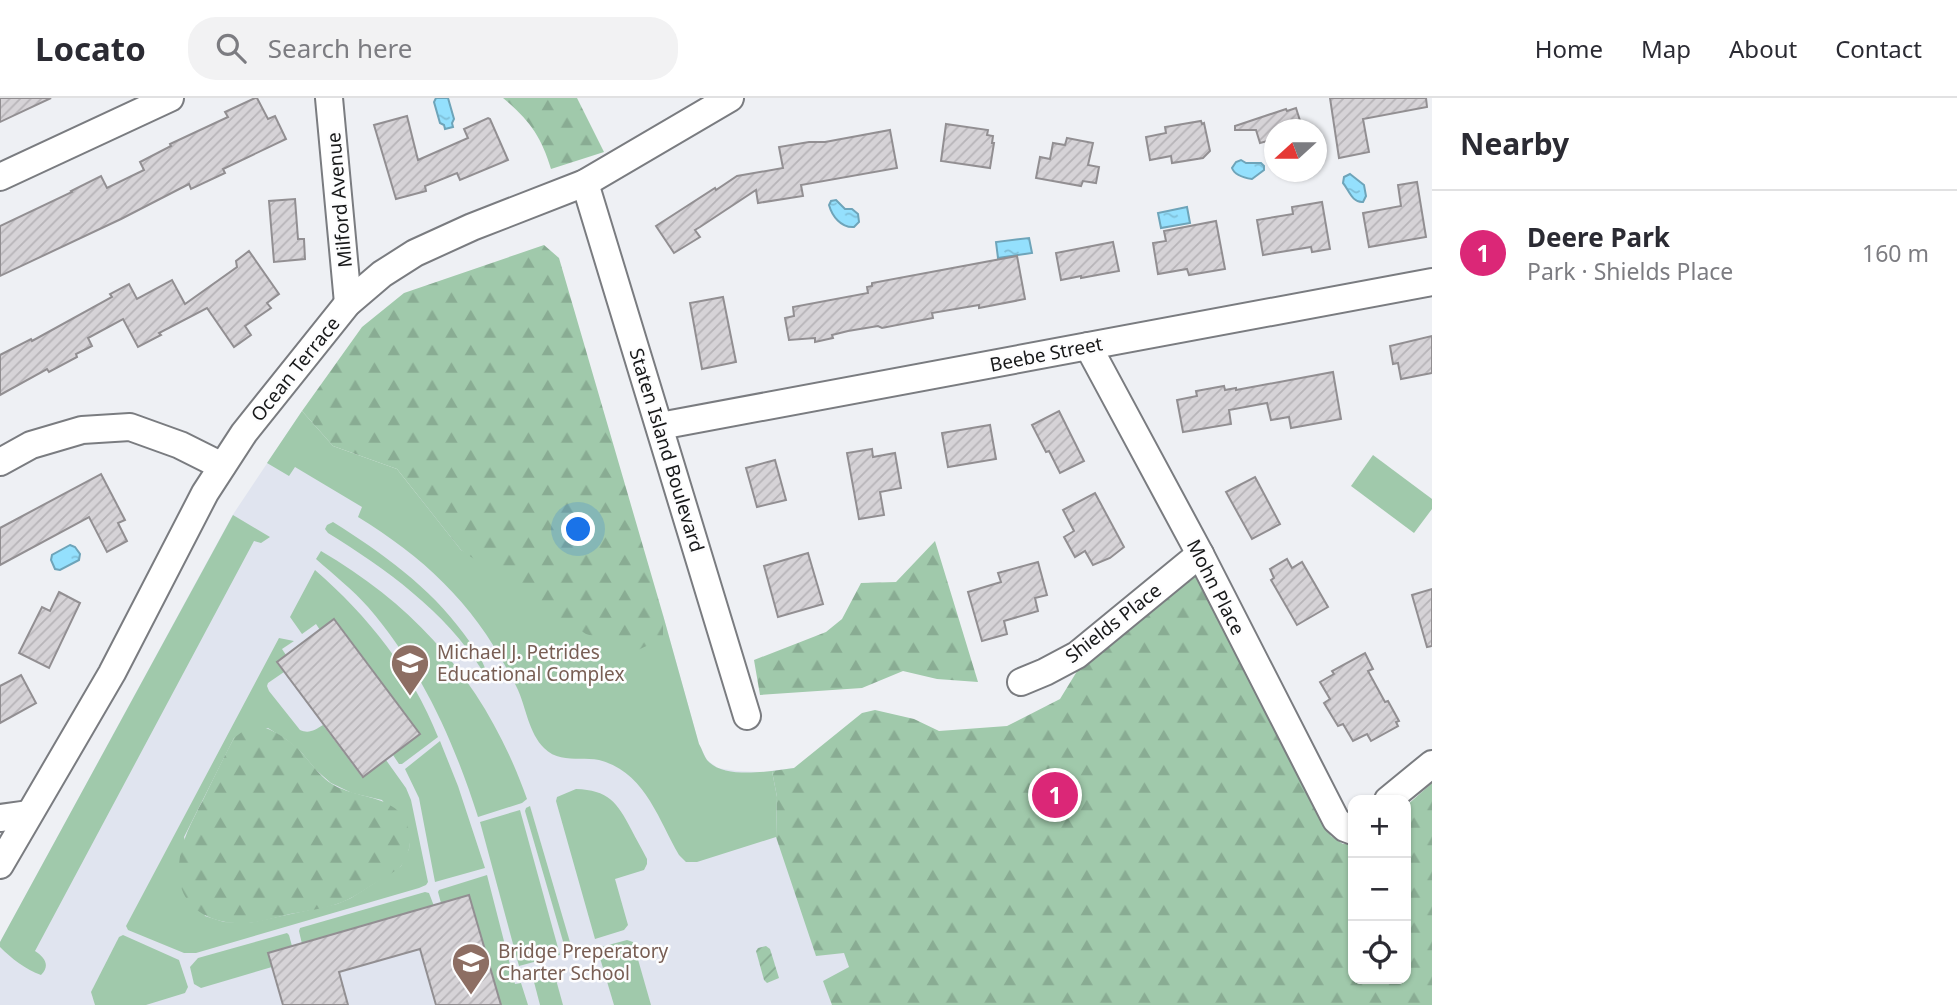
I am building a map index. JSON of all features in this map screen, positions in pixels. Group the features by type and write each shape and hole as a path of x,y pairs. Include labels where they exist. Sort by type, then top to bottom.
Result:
{"street":[{"path":"0,177 170,98"},
{"name":"Milford Avenue","path":"329,98 348,303"},
{"name":"Ocean Terrace","path":"0,865 112,673 205,493 244,433 348,303 382,274 415,253 472,227 585,183 730,98"},
{"name":"Staten Island Boulevard","path":"585,183 747,716"},
{"name":"Beebe Street","path":"660,426 1432,282"},
{"name":"Mohn Place","path":"1088,346 1200,554 1336,820 1348,828"},
{"path":"0,462 31,445 82,430 130,427 180,445 222,466"},
{"name":"Shields Place","path":"1021,682 1077,655 1200,554"},
{"path":"1394,795 1432,764"},
{"path":"0,818 29,814"}],"shaded area":[{"name":"Michael J. Petrides Educational Complex","path":"302,411 333,446 662,638 663,615 699,744 707,760 718,768 737,771 762,772 794,768 860,1005 0,1005 0,942 232,516"}],"green space":[{"path":"503,98 577,98 604,152 551,169 533,130"},
{"path":"544,245 559,258 663,615 663,638 638,650 586,634 461,550 397,469 333,446 302,411 362,327 404,293"},
{"path":"302,411 333,446 397,469 461,550 662,638 663,615 705,757 713,765 728,771 772,771 777,797 776,837 697,862 686,862 679,855 648,798 628,775 599,760 563,758 544,748 528,720 517,687 494,646 479,623 444,583 404,548 358,517 362,507 295,467 289,476 267,463"},
{"path":"1373,455 1432,499 1432,509 1414,533 1351,486"},
{"path":"233,515 270,537 261,543 254,541 35,951 43,959 46,968 41,975 35,973 9,955 0,947 0,942"},
{"path":"333,522 387,558 436,601 470,643 486,671 482,670 450,629 413,593 328,533 325,529"},
{"path":"935,541 978,682 937,679 903,671 862,688 760,695 754,660 826,632 842,619 861,583 896,582"},
{"path":"321,551 390,599 420,626 447,656 493,722 527,799 478,817 458,760 420,681 368,607 316,559"},
{"path":"315,570 353,606 387,646 415,690 438,737 402,764 399,764 393,755 420,734 335,620 320,630 316,624 302,634 290,617"},
{"path":"1188,577 1200,577 1331,836 1343,844 1348,844 1348,984 1411,984 1411,802 1432,783 1432,1005 832,1005 823,981 849,967 844,953 816,956 776,837 777,797 772,771 794,768 862,713 875,710 914,719 939,731 1007,726 1060,699 1079,668"},
{"path":"279,638 294,641 282,649 286,655 277,663 284,672 268,683 269,691 300,730 315,730 323,725 362,777 386,760 406,788 411,800 428,882 419,888 196,953 184,953 128,930 126,926","holes":["268,728 287,740 331,783 352,793 382,800 410,837 409,849 401,866 337,904 249,923 224,922 205,916 184,837 234,738"]},
{"path":"258,726 287,740 332,784 379,800 400,812 410,836 407,856 401,866 343,902 259,922 221,921 198,911 183,892 179,879 182,847 234,738 247,728"},
{"path":"440,741 485,868 435,882 419,798 405,769"},
{"path":"576,789 596,792 610,799 626,820 647,859 644,870 615,879 628,925 624,930 595,939 556,801 557,797"},
{"path":"530,806 572,949 567,955 525,811"},
{"path":"520,810 560,955 519,966 480,822"},
{"path":"487,875 515,984 521,983 528,1005 501,1005 469,895 441,903 439,890"},
{"path":"429,893 434,906 302,944 300,928"},
{"path":"287,933 292,946 272,967 201,988 194,984 190,967 198,958"},
{"path":"123,935 179,960 188,987 185,993 146,1005 95,1005 91,992 119,937"},
{"path":"627,940 633,942 651,1005 614,1005 597,948"},
{"path":"766,946 770,949 779,978 767,983 756,951"},
{"path":"555,976 563,1005 540,1005 534,982"}],"water":[{"path":"436,98 448,98 454,119 453,127 445,129 440,123 434,102"},
{"path":"1241,160 1246,163 1261,163 1264,170 1252,179 1240,176 1232,168"},
{"path":"1350,174 1364,185 1366,196 1363,202 1353,198 1343,183 1344,177"},
{"path":"836,200 845,209 852,209 858,214 859,222 854,227 845,226 832,213 829,205"},
{"path":"1187,207 1190,223 1161,228 1158,213"},
{"path":"1029,238 1032,253 998,258 996,242"},
{"path":"70,545 80,554 79,560 60,570 55,569 52,555"}],"building":[{"path":"0,98 51,98 0,122"},
{"path":"255,98 268,119 275,116 286,139 223,169 225,173 191,189 189,184 0,276 0,226 101,176 107,188 144,170 140,162 171,146 170,144 228,117 225,112"},
{"path":"1330,98 1426,98 1427,107 1363,119 1369,152 1339,158"},
{"path":"1296,108 1300,119 1264,119 1264,142 1260,143 1256,130 1235,130 1235,126 1286,109"},
{"path":"407,116 418,160 468,138 464,129 488,118 508,160 460,180 457,173 425,186 426,191 396,199 374,125"},
{"path":"1201,121 1204,123 1210,151 1203,158 1172,163 1171,156 1150,160 1146,137 1166,133 1165,127"},
{"path":"946,124 988,130 987,135 993,136 994,143 990,168 941,161"},
{"path":"890,130 897,168 801,185 803,196 758,203 756,190 695,230 700,237 674,253 656,226 737,176 783,168 779,147"},
{"path":"1067,138 1093,143 1088,165 1099,167 1096,183 1083,181 1081,186 1036,178 1040,157 1050,159 1053,143 1065,145"},
{"path":"1417,182 1426,237 1369,247 1363,213 1401,206 1398,185"},
{"path":"295,199 298,239 304,239 305,259 274,262 269,201"},
{"path":"1322,202 1330,249 1312,252 1311,247 1263,255 1257,220 1293,214 1292,207"},
{"path":"1216,221 1225,269 1189,275 1187,269 1158,274 1153,243 1166,241 1164,231"},
{"path":"1113,242 1119,271 1061,280 1056,253"},
{"path":"249,251 279,294 267,303 271,308 245,326 251,335 234,347 207,308 138,347 123,319 88,338 92,346 76,354 77,357 49,372 47,369 0,395 0,355 31,339 32,341 112,297 110,294 129,284 137,299 172,280 185,304 237,267 236,261"},
{"path":"1017,256 1025,299 932,313 933,318 882,328 878,326 848,331 815,342 815,338 789,340 785,318 794,316 793,307 868,293 867,287 872,286 872,283"},
{"path":"723,297 736,362 702,369 690,303"},
{"path":"1432,336 1432,373 1401,379 1398,363 1393,364 1390,346"},
{"path":"1333,372 1341,419 1291,428 1289,417 1271,420 1267,403 1229,410 1231,424 1183,432 1177,400 1197,396 1196,391 1224,386 1225,390 1236,390"},
{"path":"1059,411 1084,461 1060,473 1032,425"},
{"path":"990,425 996,459 948,467 942,433"},
{"path":"872,449 873,457 895,453 901,488 880,492 884,515 859,519 847,453"},
{"path":"775,460 786,500 757,507 746,468"},
{"path":"101,474 125,520 118,523 127,541 107,552 89,517 0,565 0,528"},
{"path":"1255,477 1280,524 1252,539 1226,492"},
{"path":"1095,493 1124,547 1110,558 1093,565 1085,551 1075,557 1064,537 1074,531 1063,510"},
{"path":"808,553 823,604 778,617 764,566"},
{"path":"1287,559 1292,568 1302,562 1328,607 1297,625 1271,580 1274,578 1270,569"},
{"path":"1038,562 1047,595 1035,598 1038,611 1004,621 1007,634 982,641 968,592 1001,582 998,573"},
{"path":"1432,589 1432,646 1427,647 1412,595"},
{"path":"59,592 80,603 49,668 19,653 42,607 50,611"},
{"path":"334,619 420,734 363,777 277,662"},
{"path":"1365,653 1373,669 1368,671 1399,721 1396,722 1398,726 1371,741 1367,734 1353,741 1343,724 1338,726 1324,703 1330,699 1320,682 1334,674 1332,671"},
{"path":"21,675 36,703 0,723 0,686"},
{"path":"469,895 501,1005 436,1005 420,949 339,972 348,1005 283,1005 268,953"}],"place":[{"name":"Michael J. Petrides Educational Complex","path":"410,697"},
{"name":"Deere Park","path":"1055,795"},
{"name":"Bridge Preperatory Charter School","path":"471,996"}]}
